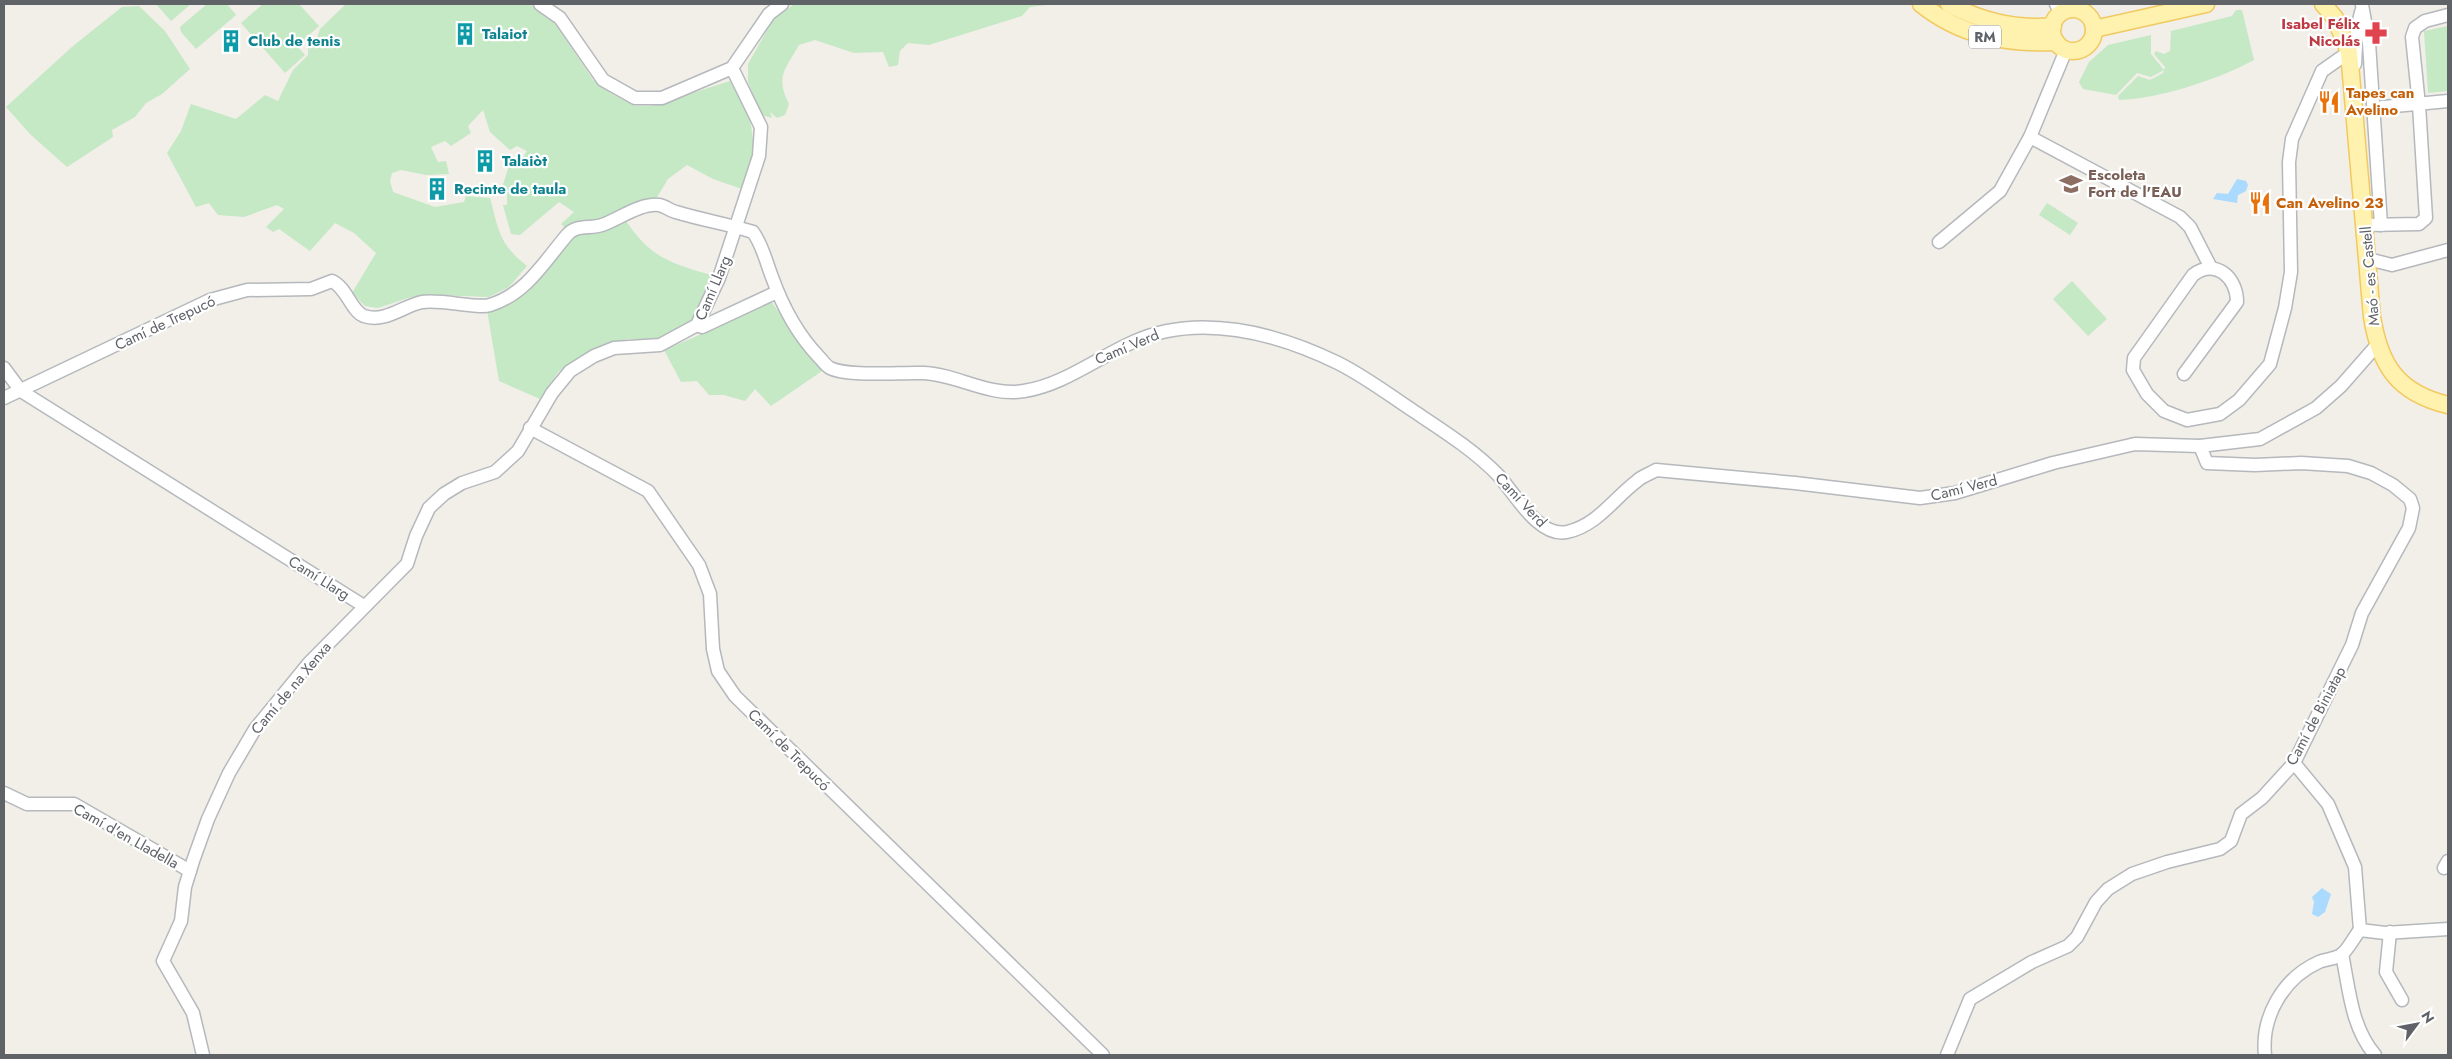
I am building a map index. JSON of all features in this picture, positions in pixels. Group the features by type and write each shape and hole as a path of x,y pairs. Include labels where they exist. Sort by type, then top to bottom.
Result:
{"main road":[{"name":"RM","path":"1920,4 1940,18 1984,36 2019,43 2082,49 2089,44 2093,24 2086,13 2078,9 2069,9 2057,14 2035,28 2006,25 1981,19 1949,4"},
{"path":"2093,24 2157,4"},
{"path":"2093,24 2206,4"},
{"path":"2323,4 2335,18 2349,51"},
{"name":"Maó - es Castell","path":"2338,4 2349,30 2349,51 2373,225 2368,259 2372,317 2377,345 2386,364 2402,384 2423,398 2448,405"},
{"path":"2057,14 2053,35 2061,46"}],"street":[{"path":"540,4 560,18 603,80 635,98 662,98 732,68 769,14 782,4"},
{"path":"2354,91 2357,29 2362,4"},
{"path":"2362,4 2368,43 2373,108 2373,225 2419,224 2426,218 2419,105 2412,37 2415,28 2425,21 2448,15"},
{"path":"1939,242 2000,191 2030,136 2061,46"},
{"path":"2210,266 2202,268 2193,275 2134,358 2133,370 2147,394 2164,411 2187,420 2220,414 2239,400 2270,364 2285,308 2291,272 2288,162 2292,139 2322,71 2349,51"},
{"name":"Camí Llarg","path":"4,368 22,390 364,606 407,564 416,536 429,508 444,494 462,483 495,472 518,451 552,393 570,371 594,356 614,348 660,345 698,325 719,278 759,156 762,127 732,68"},
{"path":"2373,108 2448,101"},
{"path":"2030,136 2180,217 2190,227 2210,266 2224,273 2232,282 2237,291 2237,302 2184,374"},
{"name":"Camí de Trepucó","path":"22,390 210,300 246,290 311,289 332,280 344,290 350,302 362,315 372,317 382,317 422,302 446,301 488,306 522,288 548,260 567,234 580,227 602,225 630,212 659,205 674,212 737,227"},
{"name":"Camí Verd","path":"737,227 753,232 760,242 777,292 812,350 830,368 850,372 927,373 991,391 1022,392 1051,383 1135,340 1166,330 1204,326 1261,335 1306,349 1340,364 1424,418 1472,451 1498,476 1532,517 1550,531 1566,532 1600,516 1638,480 1656,470 1795,483 1920,498 1955,493 2062,461 2134,444 2200,446 2260,439 2316,408 2335,392 2377,345"},
{"path":"2368,259 2392,265 2448,250"},
{"path":"698,325 702,327 777,292"},
{"path":"4,398 22,390"},
{"name":"Camí de Trepucó","path":"530,428 648,491 699,565 710,594 713,649 718,671 734,696 1104,1055"},
{"name":"Camí de Biniatap","path":"1948,1055 1970,999 2032,962 2068,946 2077,937 2096,902 2108,889 2132,874 2167,862 2220,849 2231,841 2241,814 2262,798 2294,763 2352,645 2362,613 2408,528 2413,508 2410,499 2393,485 2371,473 2348,466 2301,463 2255,465 2207,463 2200,446"},
{"name":"Camí de na Xenxa","path":"203,1055 193,1013 163,960 181,921 185,887 208,818 228,773 255,729 309,663 364,606"},
{"path":"2265,1055 2265,1029 2272,1007 2280,996 2299,973 2319,962 2342,954 2360,930 2354,867 2328,804 2294,763"},
{"name":"Camí d'en Lladella","path":"4,793 26,804 74,804 190,871"},
{"path":"2360,930 2390,932 2448,929"},
{"path":"2390,932 2386,972 2402,1000"},
{"path":"2342,954 2352,1011 2370,1049 2375,1055"}],"green space":[{"path":"156,4 191,4 171,21"},
{"path":"207,4 227,4 236,15 196,49 181,32 180,27"},
{"path":"263,4 299,4 319,26 297,46 305,55 285,73 241,23"},
{"path":"346,4 530,4 555,23 593,80 612,94 635,106 651,106 730,81 750,118 754,148 742,189 713,179 687,165 668,179 656,199 568,230 561,224 574,212 559,202 520,235 511,234 503,205 507,205 507,192 502,188 510,162 519,163 527,151 517,146 510,150 490,132 483,110 468,126 471,133 451,146 445,141 431,147 438,162 446,161 449,174 426,175 401,170 392,173 390,181 393,192 435,207 464,202 466,196 490,198 498,228 505,244 527,266 509,287 489,297 434,295 408,298 378,308 365,306 352,293 376,253 354,233 335,223 310,251 279,229 273,232 266,227 284,209 277,205 244,217 218,215 209,203 196,207 167,153 181,131 191,104 236,119 265,95 278,101 293,70 308,55 308,43 316,41 320,29"},
{"path":"794,4 1054,4 1030,7 1022,16 929,45 908,43 900,51 898,65 889,67 883,52 854,53 815,40 799,45 786,67 782,80 789,104 785,115 777,118 770,112 772,118 761,115 748,82 748,64 773,20"},
{"path":"139,6 165,31 190,69 162,94 146,103 135,117 112,130 113,137 67,167 31,135 6,107 73,46 122,7"},
{"path":"2236,10 2242,10 2254,60 2224,74 2188,87 2152,96 2119,100 2118,96 2138,76 2150,80 2163,73 2165,67 2154,54 2156,51 2164,54 2170,51 2171,31 2232,16"},
{"path":"2448,26 2448,91 2428,93 2424,31"},
{"path":"2151,35 2151,54 2164,70 2151,77 2137,73 2116,95 2083,89 2079,82 2089,62 2108,45"},
{"path":"2047,203 2078,223 2070,235 2039,215"},
{"path":"626,221 644,243 662,257 684,267 711,275 692,322 656,340 628,339 597,348 559,371 540,399 499,381 487,310 574,235"},
{"path":"2072,281 2107,319 2088,336 2053,299"},
{"path":"770,300 822,371 771,406 755,389 745,401 724,395 709,395 697,381 681,382 664,350"}],"water":[{"path":"2237,179 2246,181 2248,185 2246,191 2238,195 2237,203 2213,199 2217,193 2228,194"},
{"path":"2322,888 2331,894 2325,912 2318,917 2312,914 2314,902 2312,897"}],"place":[{"name":"Isabel Félix Nicolás","path":"2376,33"},
{"name":"Talaiot","path":"465,34"},
{"name":"Club de tenis","path":"231,41"},
{"name":"Tapes can Avelino","path":"2329,102"},
{"name":"Talaiòt","path":"485,161"},
{"name":"Escoleta Fort de l'EAU","path":"2071,184"},
{"name":"Recinte de taula","path":"437,189"},
{"name":"Can Avelino 23","path":"2260,203"}]}
